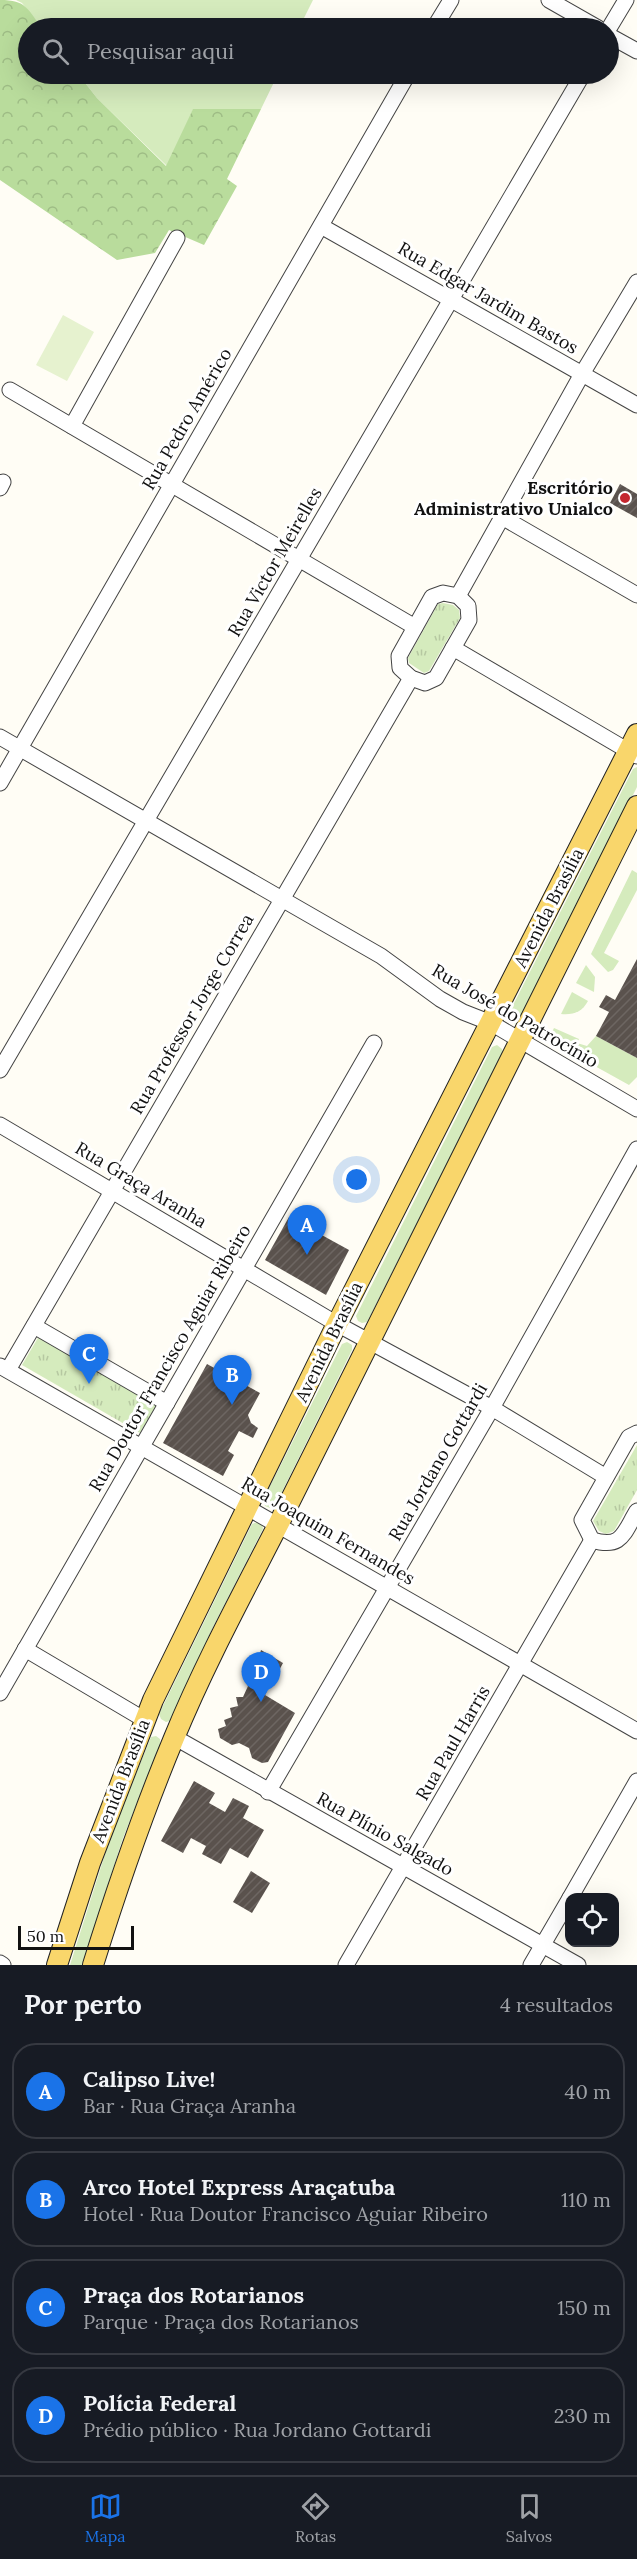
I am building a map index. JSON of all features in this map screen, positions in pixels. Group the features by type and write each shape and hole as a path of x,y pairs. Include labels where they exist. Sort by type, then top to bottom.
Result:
{"main road":[{"name":"Avenida Brasília","path":"57,1965 90,1863 145,1720 337,1324 634,747"},
{"name":"Avenida Brasília","path":"93,1965 127,1858 174,1737 223,1631 637,806"}],"street":[{"path":"440,18 451,0"},
{"path":"549,0 580,18"},
{"path":"616,18 626,0"},
{"path":"619,40 637,51"},
{"name":"Rua Pedro Américo","path":"0,783 4,766 20,748 402,84"},
{"name":"Rua Victor Meirelles","path":"0,1070 577,84"},
{"name":"Rua Edgar Jardim Bastos","path":"321,226 637,405"},
{"path":"72,426 177,238"},
{"path":"458,596 582,374 637,282"},
{"path":"10,390 415,627"},
{"path":"502,517 637,595"},
{"path":"443,593 458,596 468,606 469,620 453,648 435,678 425,683 411,678 400,668 399,656 432,597 443,593"},
{"path":"453,648 634,747"},
{"name":"Rua Professor Jorge Correa","path":"4,1368 34,1326 411,678"},
{"path":"0,737 146,822"},
{"name":"Rua José do Patrocínio","path":"146,822 396,965 440,999 463,1012 491,1023 637,1109"},
{"name":"Rua Doutor Francisco Aguiar Ribeiro","path":"2,1686 374,1043"},
{"name":"Rua Graça Aranha","path":"0,1125 337,1324 492,1408 606,1477"},
{"name":"Rua Jordano Gottardi","path":"268,1792 492,1408 637,1149"},
{"path":"34,1326 167,1403"},
{"name":"Rua Joaquim Fernandes","path":"4,1368 637,1731"},
{"path":"637,1433 629,1437 582,1520 592,1540 607,1544 621,1539 637,1511"},
{"name":"Rua Paul Harris","path":"345,1965 592,1540"},
{"path":"25,1649 145,1720"},
{"name":"Rua Plínio Salgado","path":"174,1737 578,1965"},
{"path":"573,1893 637,1781"},
{"path":"531,1965 565,1907"}],"green space":[{"path":"0,0 21,4 34,18 18,18 18,84 86,84 97,98 166,166 193,109 261,109 227,179 237,186 204,245 169,230 155,253 117,260 0,180"},
{"path":"16,0 313,0 304,18 34,18 22,3"},
{"path":"86,84 273,84 261,109 193,110 167,166 97,98"},
{"path":"63,315 94,332 67,381 36,365"},
{"path":"438,604 453,605 459,610 460,618 429,671 424,673 409,663 408,658"},
{"path":"637,767 637,787 520,1020 515,1024 509,1020 508,1015 633,769"},
{"path":"632,870 637,873 637,890 604,953 619,961 613,970 608,972 591,954"},
{"path":"586,965 595,977 594,992 576,983"},
{"path":"572,992 588,1001 577,1012 561,1014"},
{"path":"554,1028 579,1039 577,1043 587,1046 596,1036 637,1058 637,1077 629,1085 548,1040"},
{"path":"497,1045 503,1053 367,1322 362,1323 356,1316 492,1047"},
{"path":"39,1336 157,1404 140,1433 22,1365"},
{"path":"347,1342 352,1345 352,1350 275,1506 270,1508 265,1506 263,1500 342,1344"},
{"path":"637,1445 637,1490 614,1531 606,1534 599,1531 593,1521"},
{"path":"257,1522 262,1524 263,1529 213,1627 170,1721 166,1722 159,1714 252,1524"},
{"path":"156,1736 160,1739 160,1745 123,1838 82,1965 70,1965 112,1832 151,1737"}],"building":[{"name":"Escritório Administrativo Unialco","path":"620,484 637,494 637,518 610,503"},
{"path":"637,959 637,1058 596,1036 609,1012 599,1007 606,995 615,1000"},
{"path":"289,1217 349,1250 326,1295 265,1260"},
{"path":"207,1364 260,1393 248,1415 251,1423 258,1428 253,1438 239,1431 228,1451 234,1455 223,1476 163,1443"},
{"path":"261,1650 283,1663 276,1676 270,1672 264,1684 258,1680 256,1684 267,1691 265,1695 295,1713 268,1762 262,1763 252,1758 249,1748 239,1743 232,1745 220,1738 218,1729 226,1726 224,1720 232,1717 230,1708 238,1706 236,1697 243,1697 248,1686 244,1671 253,1667 252,1658 259,1657"},
{"path":"194,1781 215,1793 209,1803 225,1812 233,1798 249,1806 243,1818 264,1830 248,1858 230,1848 221,1864 202,1854 206,1846 191,1838 183,1853 161,1841"},
{"path":"251,1871 270,1883 252,1913 233,1902"}],"place":[{"name":"Escritório Administrativo Unialco","path":"625,498"},
{"name":"Calipso Live!","path":"307,1255"},
{"name":"Praça dos Rotarianos","path":"89,1384"},
{"name":"Arco Hotel Express Araçatuba","path":"232,1405"},
{"name":"Polícia Federal","path":"261,1702"}]}
